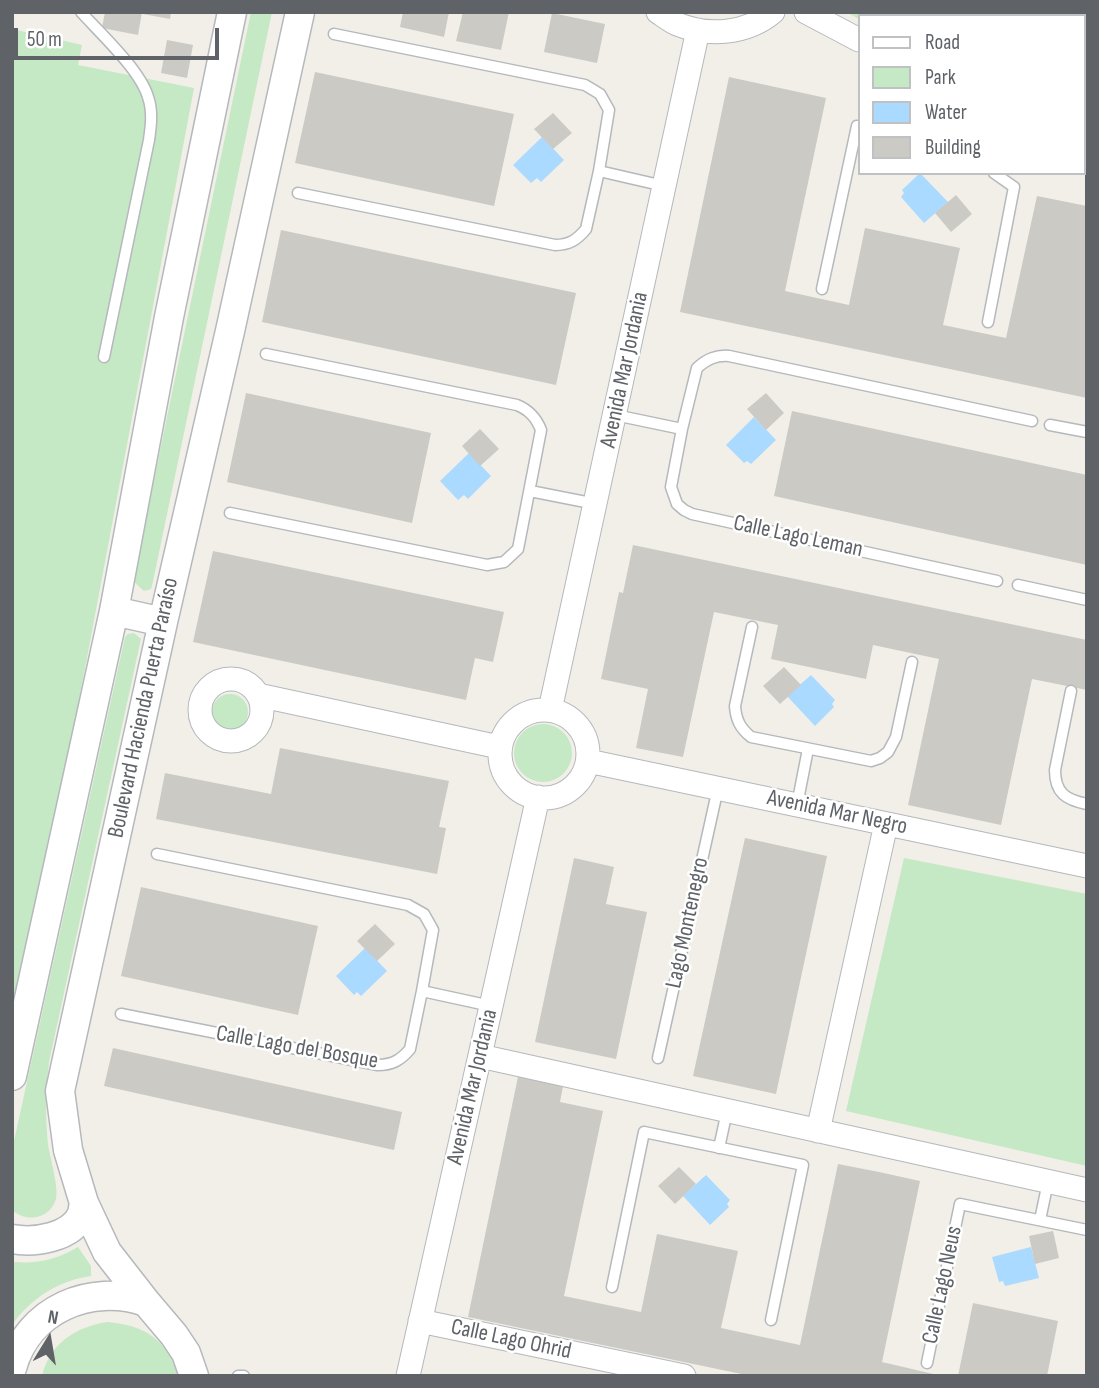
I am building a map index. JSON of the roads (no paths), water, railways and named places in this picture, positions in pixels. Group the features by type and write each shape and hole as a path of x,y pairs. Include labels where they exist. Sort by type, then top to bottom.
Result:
{"street":[{"path":"12,1076 114,611 169,317 232,12"},
{"name":"Boulevard Hacienda Puerta Paraíso","path":"194,1376 180,1344 107,1252 84,1203 68,1150 61,1091 300,12"},
{"path":"658,12 676,23 698,30 722,32 746,27 773,12"},
{"path":"806,12 858,39"},
{"name":"Avenida Mar Jordania","path":"550,710 698,30"},
{"path":"114,611 163,622"},
{"path":"258,695 499,747"},
{"path":"550,710 567,716 580,728 587,743 588,761 576,785 564,793 538,797 524,793 504,774 499,747 509,726 517,718 528,712 550,710"},
{"name":"Avenida Mar Negro","path":"588,761 1087,866"},
{"name":"Avenida Mar Jordania","path":"408,1376 538,797"},
{"path":"818,1131 886,824"},
{"path":"480,1056 1087,1190"},
{"path":"12,1239 45,1240 59,1234 71,1227 81,1216 84,1203"},
{"path":"12,1368 30,1333 55,1310 73,1301 113,1295 146,1302"},
{"name":"Calle Lago Ohrid","path":"420,1321 684,1376"}],"lane":[{"path":"81,12 137,74 148,96 151,111 149,140 104,357"},
{"path":"298,193 555,245 573,242 586,229 609,110 600,94 585,85 334,34"},
{"path":"822,289 858,126"},
{"path":"599,171 664,186"},
{"path":"988,322 1014,187 997,175"},
{"path":"230,513 487,565 504,562 518,549 541,430 538,421 525,408 266,354"},
{"name":"Calle Lago Leman","path":"997,581 692,514 677,504 671,487 682,429 697,368 721,355 1032,421"},
{"path":"615,415 682,429"},
{"path":"1050,425 1087,432"},
{"path":"530,491 596,504"},
{"path":"1018,585 1087,600"},
{"path":"752,627 735,706 738,724 751,737 871,761 880,758 893,746 912,662"},
{"path":"1071,691 1055,779 1063,795 1070,801 1087,804"},
{"path":"797,805 808,749"},
{"name":"Lago Montenegro","path":"658,1058 718,788"},
{"name":"Calle Lago del Bosque","path":"121,1014 379,1065 396,1062 410,1049 433,930 424,914 395,902 157,854"},
{"path":"422,991 491,1006"},
{"path":"719,1148 727,1111"},
{"path":"612,1287 644,1132 803,1166 771,1320"},
{"path":"1040,1220 1048,1182"},
{"name":"Calle Lago Neus","path":"927,1363 960,1204 1087,1230"},
{"path":"238,1376 244,1376"}],"water":[{"path":"542,137 564,160 541,182 537,178 531,183 513,165"},
{"path":"918,175 922,175 948,202 924,223 901,197 904,193 902,190"},
{"path":"754,417 776,440 751,464 747,461 744,463 726,445"},
{"path":"469,453 491,476 468,499 464,495 458,500 440,481"},
{"path":"811,675 835,700 832,704 834,707 815,726 787,696"},
{"path":"365,948 387,971 361,996 357,992 354,995 336,976"},
{"path":"706,1175 730,1200 727,1204 729,1207 710,1225 683,1196"},
{"path":"1031,1247 1039,1278 1005,1286 1003,1281 999,1282 992,1257"}]}
